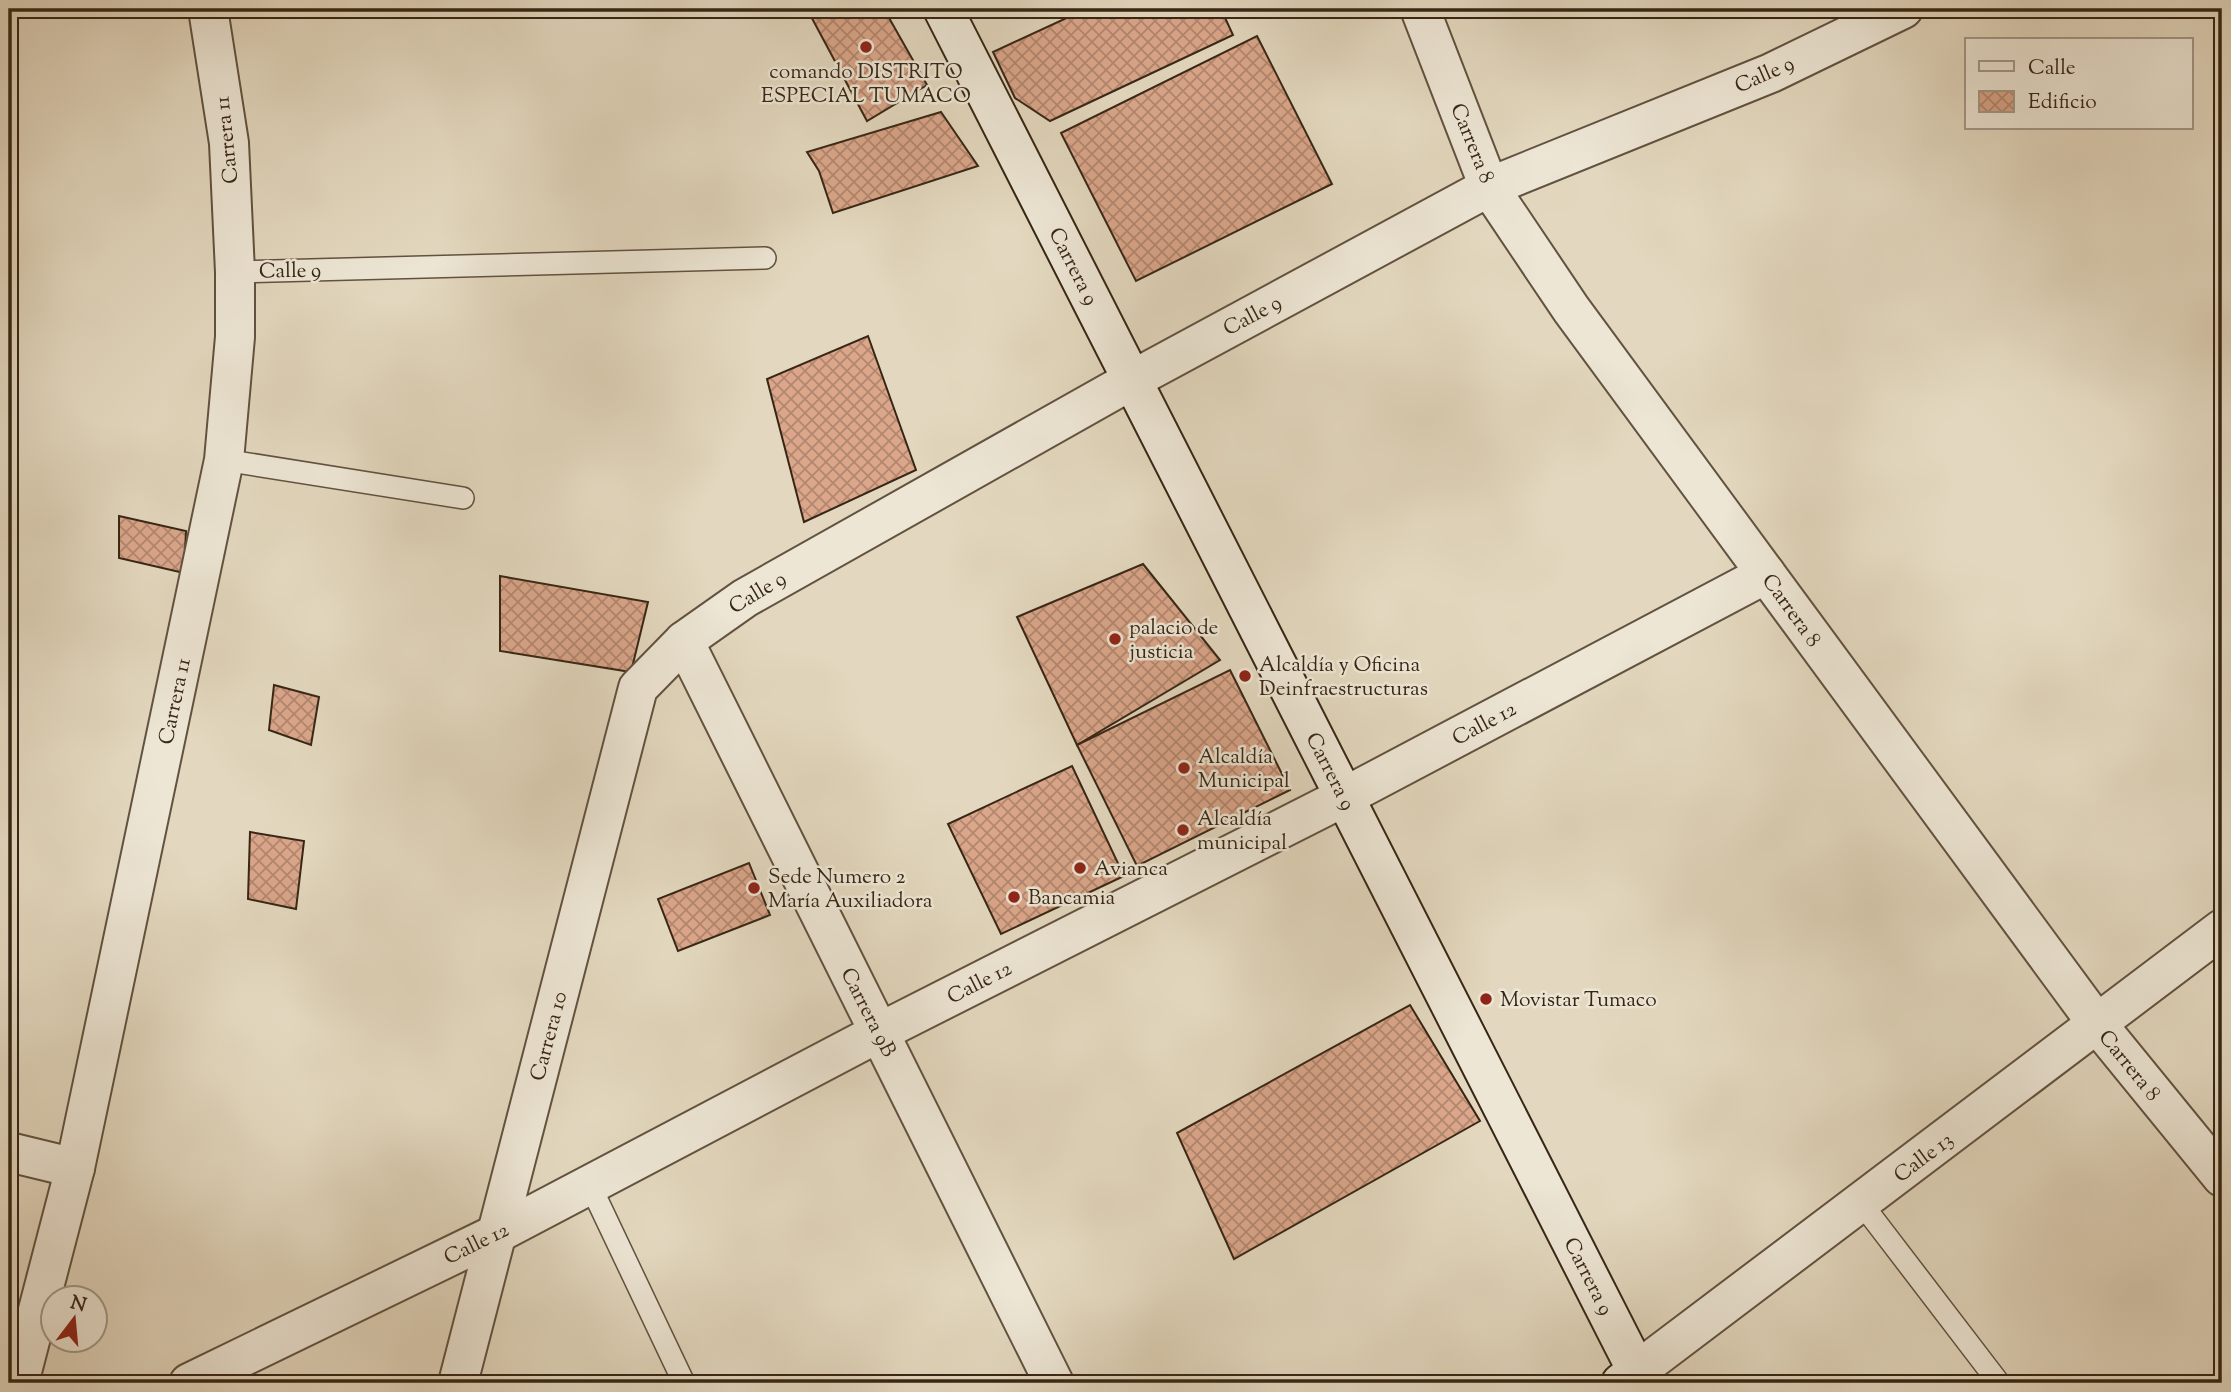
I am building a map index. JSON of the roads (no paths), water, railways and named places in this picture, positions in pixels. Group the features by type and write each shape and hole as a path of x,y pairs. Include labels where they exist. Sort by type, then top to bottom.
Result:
{"street":[{"name":"Carrera 11","path":"19,1383 75,1168 224,460 235,337 236,272 229,143 208,9"},
{"name":"Carrera 9","path":"943,9 1344,797 1634,1379"},
{"name":"Carrera 8","path":"1420,9 1489,187 1571,309 2098,1025 2222,1177"},
{"name":"Calle 9","path":"638,688 684,641 745,598 1132,380 1489,187 1771,73 1903,9"},
{"name":"Calle 12","path":"189,1383 496,1234 880,1032 1344,797 1766,574"},
{"name":"Carrera 9B","path":"684,641 1054,1383"},
{"name":"Carrera 10","path":"458,1383 638,688"},
{"name":"Calle 13","path":"1634,1379 2222,929"},
{"path":"9,1152 75,1168"}],"lane":[{"name":"Calle 9","path":"236,272 765,258"},
{"path":"224,460 463,498"},
{"path":"590,1185 684,1383"},
{"path":"1861,1204 1999,1383"}],"place":[{"name":"comando DISTRITO ESPECIAL TUMACO","path":"866,47"},
{"name":"palacio de justicia","path":"1115,639"},
{"name":"Alcaldía y Oficina Deinfraestructuras","path":"1245,676"},
{"name":"Alcaldía Municipal","path":"1184,768"},
{"name":"Alcaldía municipal","path":"1183,830"},
{"name":"Avianca","path":"1080,868"},
{"name":"Sede Numero 2 María Auxiliadora","path":"754,888"},
{"name":"Bancamia","path":"1014,897"},
{"name":"Movistar Tumaco","path":"1486,999"}]}
